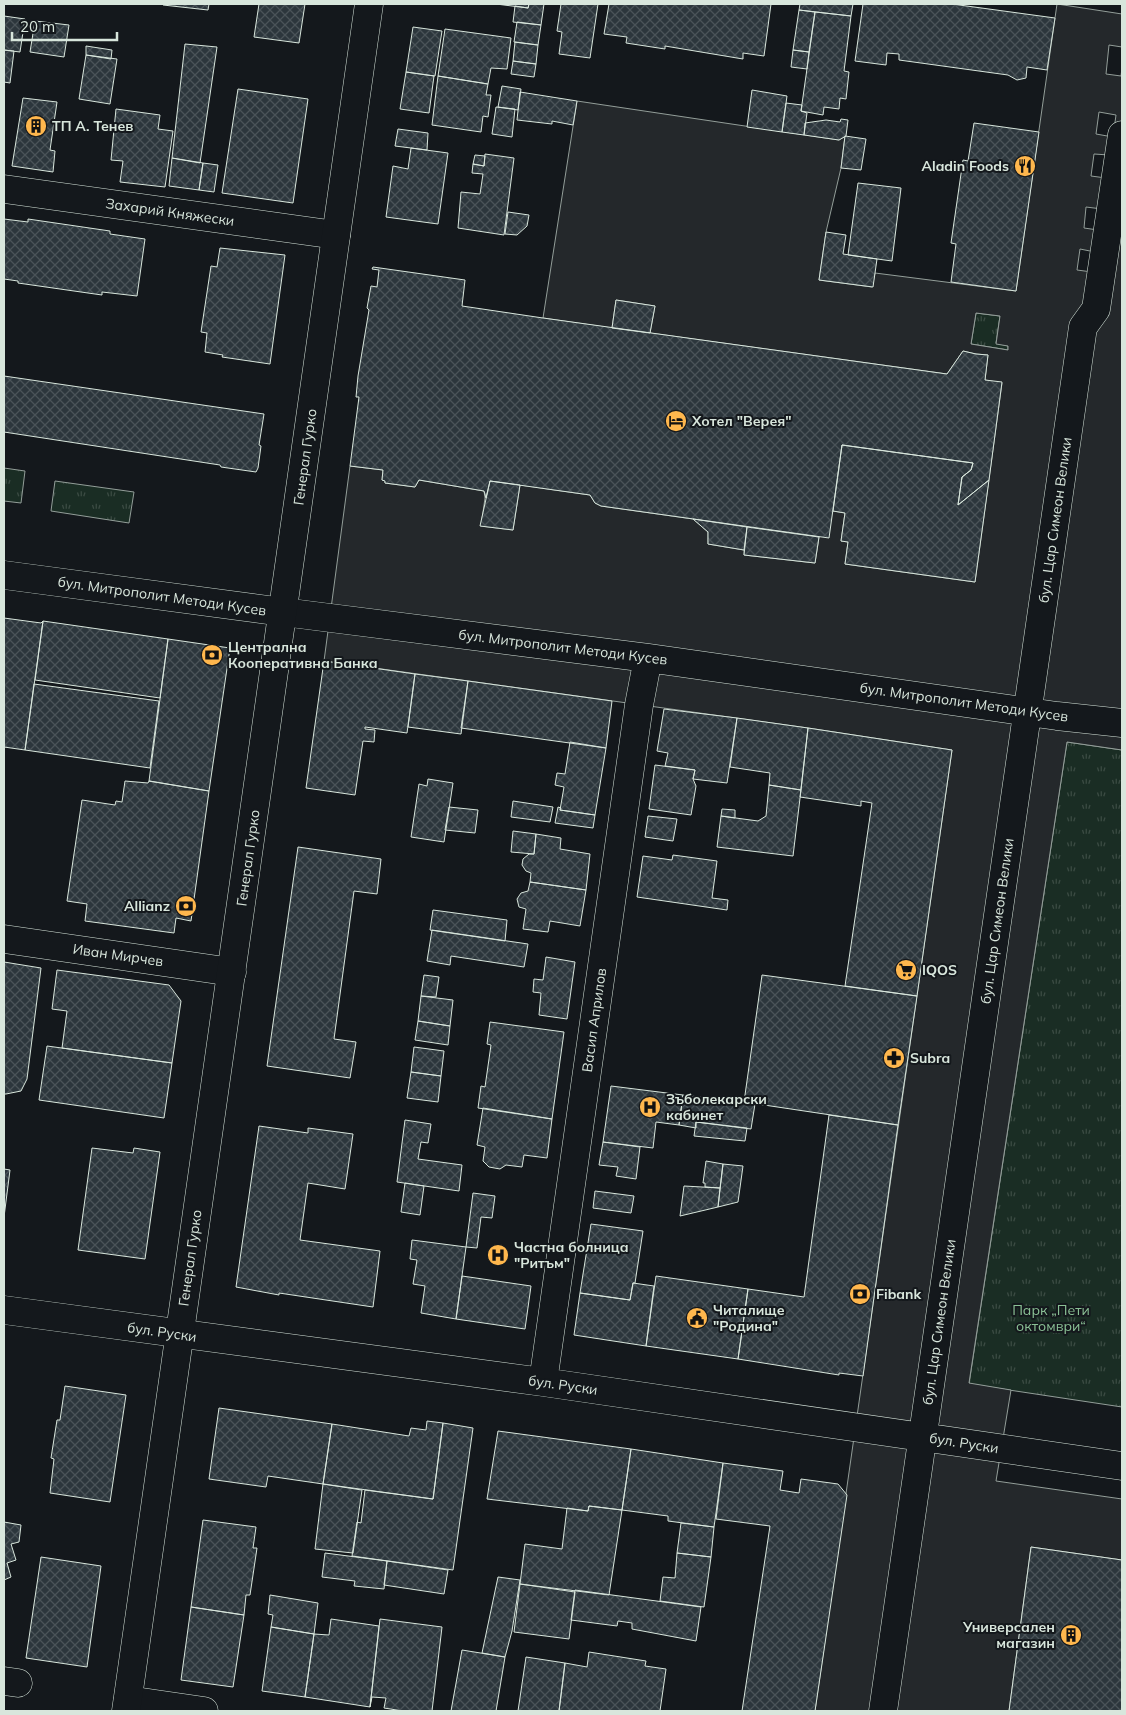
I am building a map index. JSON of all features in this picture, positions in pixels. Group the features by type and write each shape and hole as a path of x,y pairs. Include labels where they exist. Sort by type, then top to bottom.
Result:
{"street":[{"name":"Генерал Гурко","path":"127,1706 369,4"},
{"name":"бул. Цар Симеон Велики","path":"883,1711 1083,327 1096,309 1122,135"},
{"name":"Захарий Княжески","path":"4,189 336,235"},
{"name":"бул. Митрополит Методи Кусев","path":"4,574 283,612 648,658 1122,723"},
{"name":"Васил Априлов","path":"543,1382 639,705 648,658"},
{"name":"Иван Мирчев","path":"4,939 232,972"},
{"name":"бул. Руски","path":"4,1310 179,1335 543,1382 1122,1466"},
{"path":"127,1706 204,1711"}],"green space":[{"path":"976,313 1000,316 996,343 1008,346 1008,350 971,344"},
{"path":"4,468 25,471 21,503 4,501"},
{"path":"55,481 134,492 129,523 51,511"},
{"name":"Парк „Пети октомври“","path":"1067,742 1122,750 1122,1407 969,1384"}],"shaded area":[{"path":"1057,4 1122,14 1122,47 1109,45 1106,74 1121,76 1122,68 1122,750 1067,742 969,1383 1011,1390 996,1481 1122,1499 1122,1560 1031,1547 1009,1711 815,1711 952,750 808,728 324,661 350,466 383,470 382,480 385,483 415,487 419,480 484,491 485,498 481,526 513,530 520,485 590,495 595,503 601,506 693,519 708,532 708,544 744,550 744,555 815,563 819,537 833,511 845,513 841,541 848,542 845,564 975,582 1002,383 985,380 988,355 963,351 947,374 650,333 655,306 616,300 612,328 543,318 577,101 839,140 845,136 841,168 826,232 819,280 872,287 875,273 1016,291","holes":["1099,112 1116,115 1113,137 1096,134","1094,154 1109,155 1106,178 1091,176","1086,207 1102,209 1098,230 1084,228","1080,249 1095,252 1092,272 1077,270","976,313 1000,316 996,344 1008,346 1008,350 971,344"]}],"building":[{"path":"163,4 209,4 208,10"},
{"path":"259,4 305,4 299,43 254,37"},
{"path":"496,4 529,4 528,8"},
{"path":"529,4 544,4 541,25 513,22 515,6 528,8"},
{"path":"561,4 598,4 590,58 559,54 562,32 557,31"},
{"path":"609,4 771,4 764,56 743,53 743,59 665,46 665,49 626,43 627,37 604,34"},
{"path":"800,4 853,4 851,16 799,10"},
{"path":"863,4 952,4 1055,18 1047,70 1027,67 1026,78 1017,80 1008,75 899,60 899,54 887,53 886,65 855,61"},
{"path":"799,10 815,12 809,52 793,50"},
{"path":"815,12 851,16 844,71 849,72 846,99 840,98 839,109 824,107 823,115 801,111"},
{"path":"4,16 25,19 20,52 4,50"},
{"path":"35,21 69,25 64,57 30,52"},
{"path":"517,22 541,25 538,45 514,42"},
{"path":"413,27 442,31 435,76 406,72"},
{"path":"445,29 511,38 507,69 491,68 488,84 438,76"},
{"path":"515,42 538,45 536,64 513,61"},
{"path":"185,44 217,47 200,163 172,158"},
{"path":"86,46 112,50 111,59 86,55"},
{"path":"4,50 14,51 10,83 4,82"},
{"path":"793,50 809,52 807,69 791,67"},
{"path":"86,55 117,59 110,104 79,99"},
{"path":"513,61 536,64 534,77 511,74"},
{"path":"406,72 434,76 429,113 400,109"},
{"path":"438,76 488,84 486,95 491,95 488,117 483,116 481,132 432,125"},
{"path":"502,86 521,89 518,110 498,107"},
{"path":"238,89 308,99 293,203 222,193"},
{"path":"752,90 787,96 782,132 747,127"},
{"path":"520,92 577,101 573,125 552,121 552,124 517,120"},
{"name":"ТП А. Тенев","path":"23,98 57,102 50,150 55,151 53,172 12,166"},
{"path":"786,103 802,105 801,111 807,113 804,135 782,132"},
{"path":"496,107 515,109 512,137 492,134"},
{"path":"116,109 160,115 158,129 173,131 165,187 120,182 123,161 111,160"},
{"path":"841,119 848,120 846,136 839,140 804,135 805,123 826,120 840,122"},
{"path":"974,123 1039,132 1016,291 951,282 956,244 951,243 963,160 968,161"},
{"path":"398,129 428,133 427,150 395,146"},
{"path":"845,136 866,139 861,170 841,168"},
{"path":"411,148 448,153 438,224 386,217 393,166 408,169"},
{"path":"485,154 514,158 504,235 458,228 461,192 480,194 483,174 472,173 473,164 484,166"},
{"path":"475,155 485,156 484,166 473,164"},
{"path":"172,158 203,163 199,190 169,186"},
{"path":"203,163 218,165 214,192 199,190"},
{"path":"858,183 901,188 892,261 848,255"},
{"path":"508,212 529,215 527,226 517,235 505,234"},
{"path":"4,219 28,222 28,219 110,231 110,234 145,239 137,296 102,292 102,295 18,283 18,281 4,279"},
{"path":"826,232 846,235 843,254 877,259 873,287 819,280"},
{"path":"220,248 285,255 270,364 222,357 223,355 205,352 207,333 201,332 211,266 217,267"},
{"name":"Хотел \"Верея\"","path":"373,267 465,280 462,306 543,318 947,374 963,351 988,355 985,380 1002,382 989,480 958,505 962,477 971,470 973,463 842,445 829,538 601,506 595,503 590,495 490,481 486,498 484,491 419,480 415,487 385,483 382,480 383,470 350,466 359,397 356,397 358,376 369,310 367,308 371,286 377,287 379,270 372,269"},
{"path":"616,300 655,306 650,333 612,328"},
{"path":"4,376 264,414 259,445 261,446 258,468 256,472 4,432"},
{"path":"842,445 973,463 971,470 962,477 958,505 989,480 975,582 845,564 848,542 841,541 845,513 833,511"},
{"path":"490,481 520,485 513,530 480,526"},
{"path":"693,519 747,527 744,550 708,544 708,532"},
{"path":"747,527 819,537 815,563 744,555"},
{"path":"4,618 41,623 43,621 25,750 4,747"},
{"path":"43,621 168,639 160,698 35,680"},
{"path":"168,639 230,648 209,791 149,781"},
{"path":"324,661 415,674 407,733 365,727 365,729 375,730 374,742 363,741 355,795 306,788"},
{"path":"415,674 468,681 461,734 408,727"},
{"path":"468,681 612,701 606,748 461,728"},
{"path":"34,684 159,701 150,768 25,750"},
{"path":"664,709 737,718 727,783 693,779 695,770 665,766 668,753 657,751"},
{"path":"737,718 808,728 801,790 769,785 770,773 730,767"},
{"path":"808,728 952,750 917,996 845,986 872,803 861,801 861,806 800,797"},
{"path":"570,742 606,748 595,815 560,810 564,787 555,785 557,773 565,774"},
{"path":"655,765 695,770 693,779 696,786 691,815 649,809"},
{"path":"428,779 453,783 444,842 411,837 419,784 427,786"},
{"path":"125,781 148,783 149,781 209,791 191,921 176,918 174,933 85,921 87,904 67,901 82,800 115,805 116,801 122,802"},
{"path":"769,785 801,790 793,856 717,847 721,816 758,821 766,816"},
{"path":"513,801 553,807 550,822 511,817"},
{"path":"449,807 478,810 475,833 445,830"},
{"path":"558,807 561,808 560,810 595,815 593,828 555,823"},
{"path":"722,809 735,810 735,818 721,816"},
{"path":"648,816 677,819 673,841 645,837"},
{"path":"513,831 536,834 534,854 511,852"},
{"path":"536,834 561,838 560,849 590,854 586,890 530,882 531,873 526,871 522,865 523,859 529,854 534,854"},
{"path":"298,847 381,859 377,894 354,891 334,1039 356,1042 350,1078 267,1066"},
{"path":"673,855 717,861 712,898 728,900 727,910 637,897 643,856 672,860"},
{"path":"530,882 586,890 580,926 550,921 548,932 523,929 526,909 519,907 517,899 521,893 528,891"},
{"path":"433,910 507,920 505,941 430,930"},
{"path":"432,930 528,944 524,967 451,956 450,965 427,961"},
{"path":"546,957 575,962 567,1019 539,1015 541,993 533,992 534,979 543,980"},
{"path":"4,962 41,968 27,1079 21,1091 6,1094 4,1094"},
{"path":"57,970 169,985 181,1001 172,1063 62,1048 67,1011 52,1009"},
{"path":"424,975 439,977 436,997 421,996"},
{"path":"762,975 917,996 898,1125 744,1102"},
{"path":"421,996 453,1000 450,1026 418,1021"},
{"path":"418,1021 450,1026 448,1045 415,1040"},
{"path":"490,1022 564,1032 552,1119 478,1108 481,1086 485,1087 491,1045 487,1044"},
{"path":"47,1046 172,1063 164,1118 39,1100"},
{"path":"414,1047 444,1051 441,1076 411,1072"},
{"path":"411,1072 441,1076 438,1102 407,1098"},
{"path":"611,1086 683,1095 679,1125 656,1122 653,1148 603,1142"},
{"path":"683,1095 755,1104 751,1129 696,1122 696,1128 679,1125"},
{"path":"483,1108 552,1119 547,1158 524,1155 522,1167 506,1165 500,1169 489,1167 483,1161 485,1147 477,1145"},
{"path":"829,1115 898,1125 863,1376 839,1373 839,1375 738,1359 748,1289 804,1297"},
{"path":"405,1120 431,1124 428,1143 421,1142 418,1159 462,1165 459,1191 397,1182"},
{"path":"696,1122 747,1128 745,1141 694,1136"},
{"path":"259,1126 308,1133 308,1128 353,1134 345,1189 308,1183 300,1240 380,1251 373,1307 279,1293 279,1295 236,1287"},
{"path":"603,1142 640,1147 636,1179 616,1176 618,1167 599,1165"},
{"path":"92,1148 133,1153 134,1148 160,1152 145,1259 78,1250"},
{"path":"706,1161 723,1164 720,1188 705,1187 705,1183 703,1183"},
{"path":"723,1164 743,1166 738,1202 718,1207"},
{"path":"4,1169 10,1170 4,1217"},
{"path":"405,1183 424,1186 420,1215 401,1212"},
{"path":"684,1186 720,1188 718,1207 680,1216"},
{"path":"595,1191 634,1196 631,1213 593,1208"},
{"path":"473,1193 495,1196 492,1218 481,1217 477,1248 466,1247"},
{"path":"591,1224 643,1231 635,1283 633,1283 630,1300 580,1293"},
{"path":"412,1240 466,1247 456,1319 421,1313 425,1286 413,1284 417,1260 410,1259"},
{"path":"462,1276 531,1286 525,1329 456,1319"},
{"name":"Читалище \"Родина\"","path":"656,1276 748,1289 738,1359 646,1346"},
{"path":"633,1283 654,1286 646,1346 574,1335 580,1293 630,1300"},
{"path":"65,1386 126,1395 110,1502 50,1493 54,1459 51,1458 57,1420 60,1420"},
{"path":"219,1408 332,1424 323,1484 268,1476 266,1487 209,1479"},
{"path":"427,1421 443,1423 433,1499 323,1484 332,1424 409,1436 411,1428 426,1430"},
{"path":"443,1423 473,1428 453,1570 352,1556 357,1522 361,1523 365,1490 433,1499"},
{"path":"498,1431 631,1449 622,1510 589,1506 588,1511 487,1499"},
{"path":"631,1449 723,1463 714,1527 668,1521 668,1516 622,1510"},
{"path":"723,1463 783,1471 780,1490 799,1493 801,1479 838,1484 847,1495 815,1711 742,1711 770,1526 716,1519"},
{"path":"323,1484 362,1490 353,1553 315,1549"},
{"path":"589,1506 622,1510 609,1595 520,1584 525,1544 562,1549 567,1508 588,1511"},
{"path":"203,1520 256,1527 253,1548 257,1548 250,1595 246,1595 244,1615 191,1607"},
{"path":"4,1522 21,1525 19,1542 11,1544 16,1560 7,1563 11,1577 4,1580"},
{"path":"681,1523 714,1527 711,1557 677,1553"},
{"name":"Универсален магазин","path":"1031,1547 1122,1560 1122,1711 1009,1711"},
{"path":"325,1553 387,1561 384,1589 354,1586 355,1581 322,1577"},
{"path":"677,1553 711,1557 704,1607 660,1601 663,1577 675,1578"},
{"path":"41,1557 101,1566 87,1667 26,1658"},
{"path":"387,1561 448,1570 444,1594 384,1585"},
{"path":"498,1577 520,1580 512,1631 505,1657 482,1653"},
{"path":"520,1584 575,1592 569,1639 514,1632"},
{"path":"575,1590 701,1607 696,1641 632,1629 632,1623 618,1621 617,1626 571,1620"},
{"path":"270,1595 318,1603 314,1634 271,1627 273,1615 268,1614"},
{"path":"191,1607 244,1615 233,1687 181,1680"},
{"path":"331,1619 379,1626 370,1707 305,1697 314,1634 329,1635"},
{"path":"380,1619 442,1627 432,1711 403,1711 384,1708 386,1698 372,1697 370,1707"},
{"path":"271,1627 314,1634 305,1697 262,1691"},
{"path":"462,1650 505,1657 496,1711 451,1711"},
{"path":"589,1652 646,1661 645,1666 666,1669 660,1711 559,1711 565,1663 587,1667"},
{"path":"526,1657 565,1663 559,1711 518,1711"}],"place":[{"name":"ТП А. Тенев","path":"36,126"},
{"name":"Aladin Foods","path":"1025,166"},
{"name":"Хотел \"Верея\"","path":"676,421"},
{"name":"Централна Кооперативна Банка","path":"212,655"},
{"name":"Allianz","path":"186,906"},
{"name":"IQOS","path":"906,970"},
{"name":"Subra","path":"894,1058"},
{"name":"Зъболекарски кабинет","path":"650,1107"},
{"name":"Частна болница \"Ритъм\"","path":"498,1255"},
{"name":"Fibank","path":"860,1294"},
{"name":"Читалище \"Родина\"","path":"697,1318"},
{"name":"Универсален магазин","path":"1071,1635"}]}
